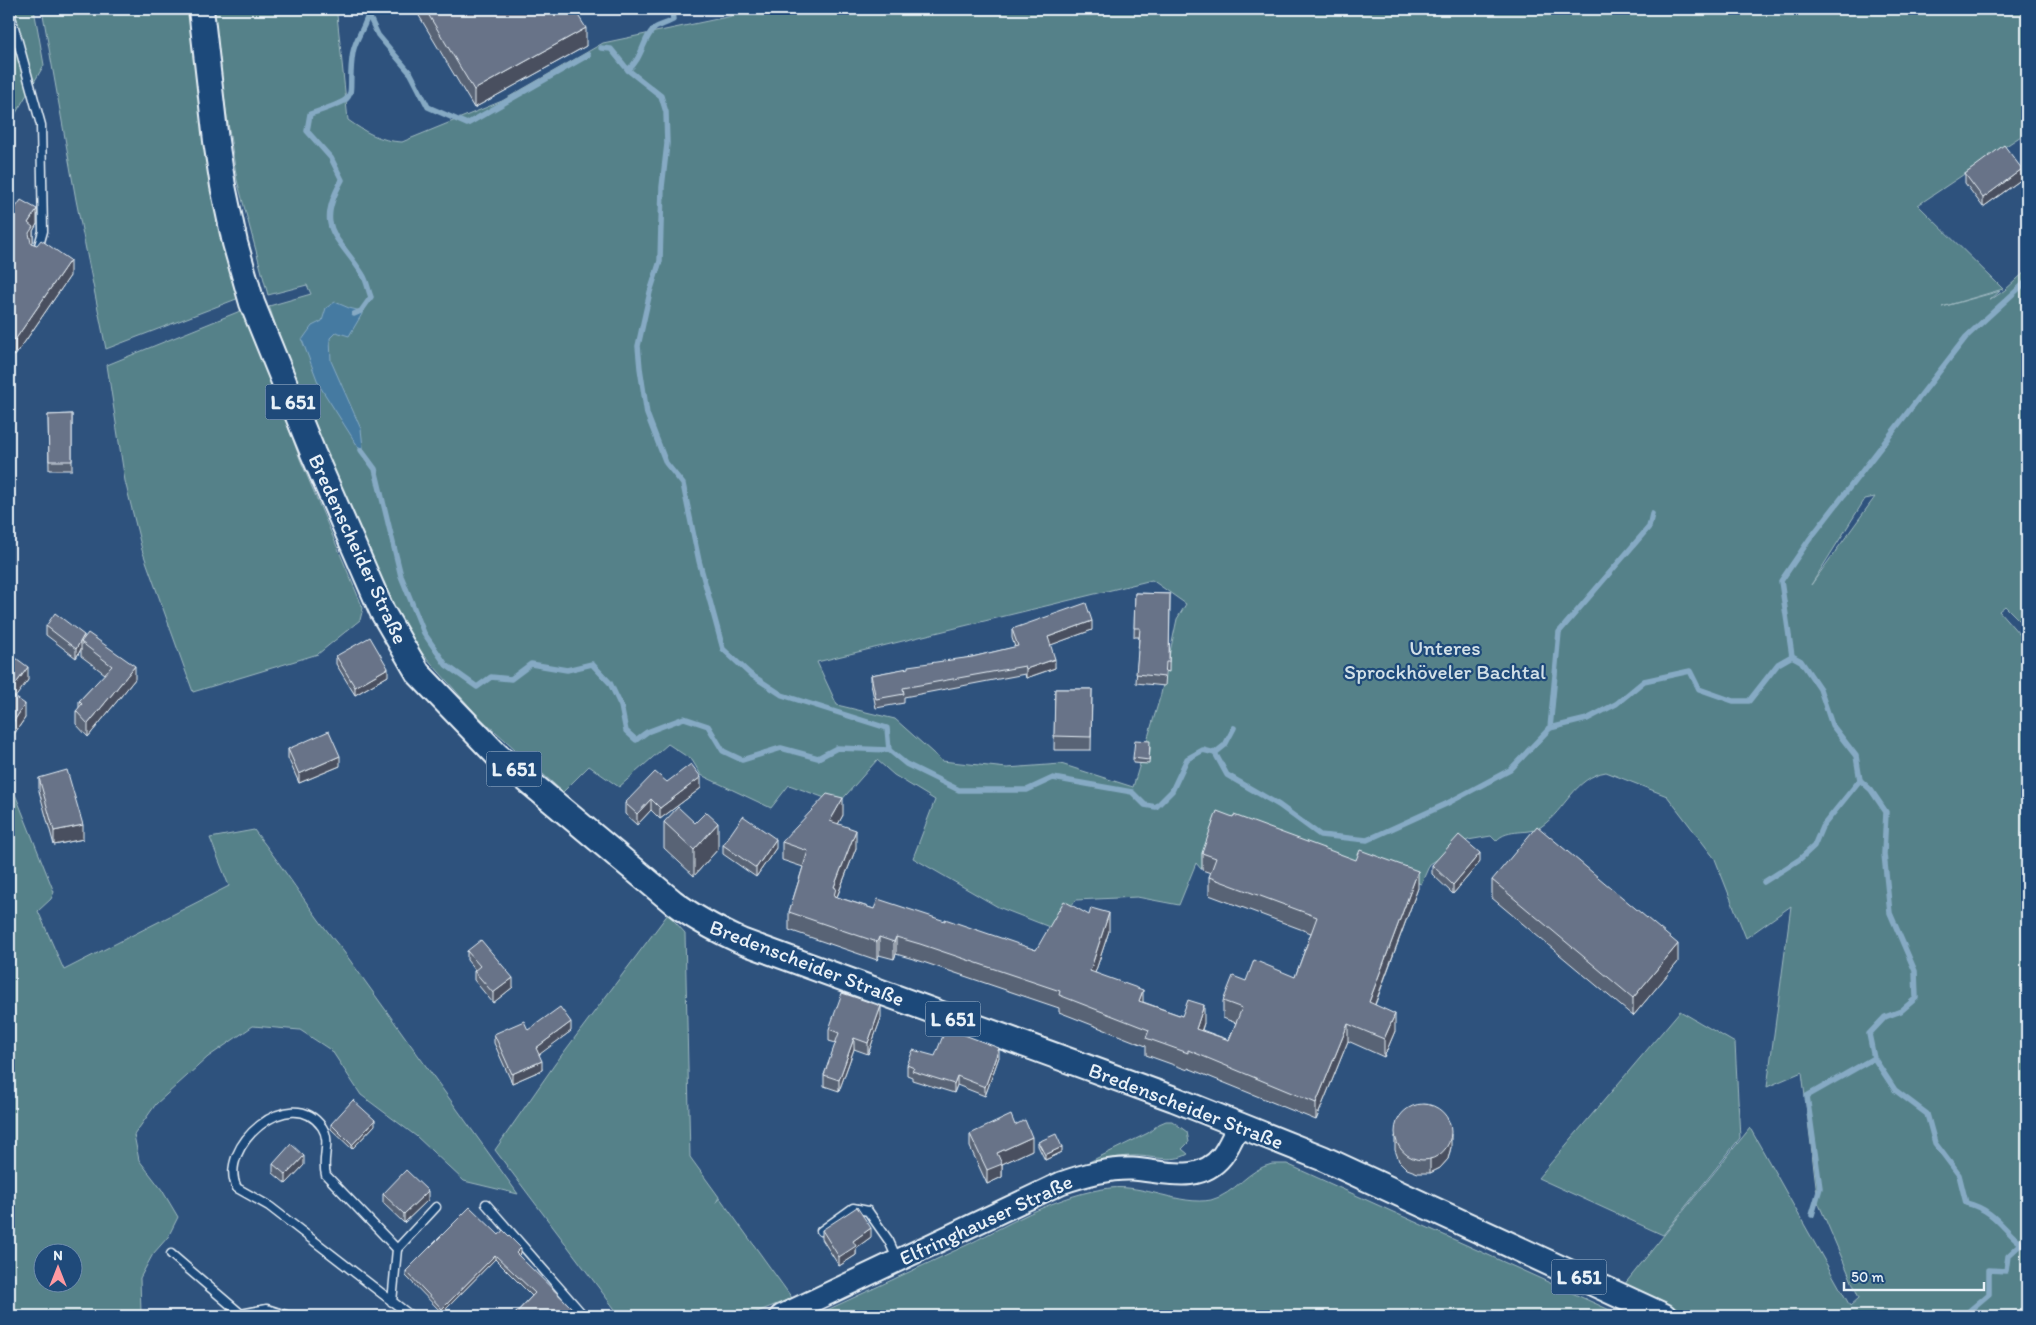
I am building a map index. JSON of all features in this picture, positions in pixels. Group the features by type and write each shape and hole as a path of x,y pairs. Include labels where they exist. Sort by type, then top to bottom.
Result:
{"main road":[{"name":"Bredenscheider Straße","path":"202,9 216,141 223,186 235,243 252,303 313,453 382,612 418,674 497,755 693,918 741,941 1174,1099 1322,1158 1664,1316"},
{"name":"Elfringhauser Straße","path":"780,1316 1061,1183 1084,1175 1130,1169 1174,1175 1191,1174 1209,1168 1222,1156 1239,1126"}],"lane":[{"path":"9,9 41,125 43,231 36,256"},
{"path":"397,1249 326,1175 324,1160 327,1138 322,1126 309,1115 304,1112 289,1112 274,1117 256,1130 240,1150 232,1171 236,1188 269,1206 411,1316"},
{"path":"486,1204 584,1316"},
{"path":"392,1302 397,1249 436,1207"},
{"path":"821,1231 853,1208 868,1211 889,1241 897,1261"},
{"path":"171,1254 241,1314 267,1309 289,1316"}],"green space":[{"path":"9,9 34,9 44,65 9,125"},
{"path":"42,9 193,9 239,298 106,349 76,200"},
{"name":"Unteres Sprockhöveler Bachtal","path":"210,9 339,9 337,15 348,120 373,135 387,140 402,142 502,101 603,43 765,9 2027,9 2027,132 1918,205 2003,289 1942,307 2000,291 1989,301 2005,290 2027,270 2027,628 2005,606 1999,611 2027,643 2027,1316 1694,1316 1624,1285 1750,1128 1850,1306 1859,1298 1818,1202 1802,1072 1767,1087 1791,906 1746,938 1715,859 1667,796 1606,772 1586,780 1550,819 1537,829 1506,834 1496,841 1491,836 1468,840 1430,864 1421,884 1356,860 1347,871 1233,824 1201,869 1196,863 1179,905 1137,897 1076,900 1052,928 998,907 913,858 935,800 894,775 877,760 839,803 789,785 771,808 701,775 692,760 668,744 619,787 589,766 563,792 477,715 409,638 349,517 297,388 269,306 311,294 307,285 268,295 237,180","holes":["1875,497 1811,585 1865,499","1152,580 1186,604 1177,619 1161,694 1133,787 1061,764 1007,768 942,761 895,719 837,705 817,662"]},
{"path":"245,309 300,459 363,608 360,620 318,654 193,692 142,550 125,481 107,365"},
{"path":"9,779 54,892 51,899 38,911 64,970 229,886 210,838 254,830 518,1194 464,1181 416,1136 361,1095 332,1051 300,1030 253,1026 208,1057 156,1104 134,1135 139,1160 162,1190 178,1217 168,1237 153,1254 140,1278 141,1313 144,1316 9,1316"},
{"path":"668,914 685,933 690,1157 719,1197 716,1203 720,1198 792,1298 747,1316 620,1316 495,1150 555,1064"},
{"path":"1680,1011 1735,1043 1740,1138 1663,1235 1538,1178"},
{"path":"1166,1121 1172,1121 1187,1132 1189,1142 1182,1149 1188,1154 1168,1159 1127,1156 1089,1162 1148,1133"},
{"path":"1272,1164 1287,1164 1623,1316 814,1316 969,1244 1037,1210 1073,1196 1091,1191 1123,1188 1187,1200 1211,1200 1227,1193 1256,1171"}],"water":[{"path":"335,302 361,311 362,314 349,336 336,332 330,338 331,361 361,429 364,456 319,385 302,340 312,326 322,321 326,308"}],"building":[{"path":"425,9 491,9 492,11 513,9 515,11 521,9 574,9 586,28 474,90"},
{"path":"2004,145 2022,169 1983,198 1965,174"},
{"path":"21,200 37,209 28,223 33,227 29,233 31,243 37,245 41,240 70,260 15,340 9,336 9,211 12,213"},
{"path":"72,414 72,461 49,461 48,415"},
{"path":"1135,593 1170,594 1169,662 1166,662 1165,677 1136,674 1140,628 1134,628"},
{"path":"1086,603 1092,621 1048,637 1055,659 1026,669 1025,666 903,688 904,694 876,699 871,675 908,668 908,666 972,657 1018,646 1012,629"},
{"path":"55,613 84,635 76,649 46,626"},
{"path":"88,633 135,666 88,724 76,711 82,704 79,701 112,666 81,642"},
{"path":"370,637 388,668 355,687 336,656"},
{"path":"9,653 28,667 9,693"},
{"path":"1055,689 1092,689 1091,737 1054,736"},
{"path":"9,693 25,704 12,724 9,721"},
{"path":"329,731 340,756 299,774 288,749"},
{"path":"1135,740 1150,741 1149,760 1133,758"},
{"path":"691,764 701,777 660,808 651,799 637,814 625,803 655,772 667,782"},
{"path":"67,770 83,825 54,831 39,778"},
{"path":"827,794 843,798 830,821 856,830 834,887 836,888 834,896 874,909 878,899 945,921 945,919 1036,950 1064,901 1089,915 1091,908 1109,913 1090,971 1143,990 1139,1001 1182,1016 1188,1000 1204,1005 1196,1029 1229,1040 1242,1008 1223,1001 1233,976 1246,981 1254,960 1295,977 1317,917 1209,877 1216,858 1202,853 1217,811 1233,817 1234,815 1356,860 1360,850 1418,871 1369,1002 1395,1014 1384,1039 1348,1024 1316,1103 1188,1050 1188,1053 1146,1038 1149,1030 1059,995 1060,991 896,937 894,942 879,937 877,942 789,912 808,851 782,842"},
{"path":"678,807 695,823 706,812 718,823 694,850 664,822"},
{"path":"743,816 776,839 756,868 723,845"},
{"path":"1537,826 1678,944 1633,998 1492,880"},
{"path":"1459,835 1480,853 1453,885 1432,865"},
{"path":"481,940 513,978 493,993 474,971 480,966 467,951"},
{"path":"842,993 881,1006 868,1043 854,1038 839,1080 824,1075 839,1033 829,1029"},
{"path":"560,1007 571,1022 536,1048 542,1061 512,1074 494,1034 524,1021 528,1030"},
{"path":"946,1028 999,1048 985,1087 957,1076 954,1084 912,1071 914,1068 907,1065 913,1050 935,1056"},
{"path":"353,1100 375,1120 352,1145 331,1124"},
{"path":"1423,1104 1434,1106 1443,1112 1449,1121 1451,1132 1449,1143 1443,1152 1434,1158 1423,1160 1412,1158 1403,1152 1397,1143 1395,1132 1397,1121 1403,1112 1412,1106"},
{"path":"1011,1115 1015,1125 1025,1120 1032,1137 997,1153 1002,1164 987,1170 970,1134"},
{"path":"1056,1134 1062,1147 1045,1155 1038,1142"},
{"path":"291,1144 304,1156 286,1175 273,1164"},
{"path":"406,1170 428,1191 404,1214 383,1194"},
{"path":"470,1207 499,1235 503,1230 521,1248 516,1253 574,1310 571,1313 574,1316 514,1315 535,1293 495,1255 442,1309 406,1271"},
{"path":"857,1207 871,1228 853,1241 856,1246 839,1257 822,1230"}],"waterway":[{"path":"354,314 361,311 371,297 364,277 338,241 330,221 330,210 342,180 331,158 307,131 310,114 339,103 350,94 353,52 369,9"},
{"path":"628,70 637,60 651,32 655,28 673,20 672,9"},
{"path":"369,16 378,35 411,74 428,107 467,124 588,55"},
{"path":"601,48 611,49 628,70 661,96 666,112 667,144 662,187 660,261 650,292 638,346 640,368 647,414 666,463 683,484 699,561 723,649 750,674 782,695 887,728 889,750"},
{"path":"1792,656 1781,581 1809,540 1966,337 2027,281"},
{"path":"361,450 375,469 401,576 424,633 446,665 477,687 491,677 511,679 531,664 567,670 592,664 610,683 621,706 626,731 636,740 647,732 684,718 708,726 723,751 742,760 781,748 818,758 837,748 889,750 906,764 959,790 1027,790 1053,778 1132,792 1145,805 1156,807 1172,791 1187,759 1203,750 1215,753 1227,775 1279,805 1320,835 1367,840 1446,804 1510,770 1550,728 1587,719 1616,704 1644,681 1690,671 1699,689 1733,701 1749,701 1778,664 1792,656 1801,661 1820,689 1832,725 1856,756 1860,780 1871,790 1886,812 1884,854 1890,913 1915,971 1916,998 1901,1011 1885,1017 1869,1034 1874,1058 1895,1090 1927,1114 1935,1143 1959,1175 1966,1203 1986,1211 2027,1248"},
{"path":"1550,728 1559,632 1649,527 1652,514"},
{"path":"1215,753 1225,745 1234,728"},
{"path":"1764,882 1800,859 1814,846 1822,827 1860,780"},
{"path":"1812,1215 1820,1188 1807,1096 1874,1058"},
{"path":"1966,1316 1969,1311 1989,1294 1989,1270 2006,1271 2008,1256 2021,1244"}]}
